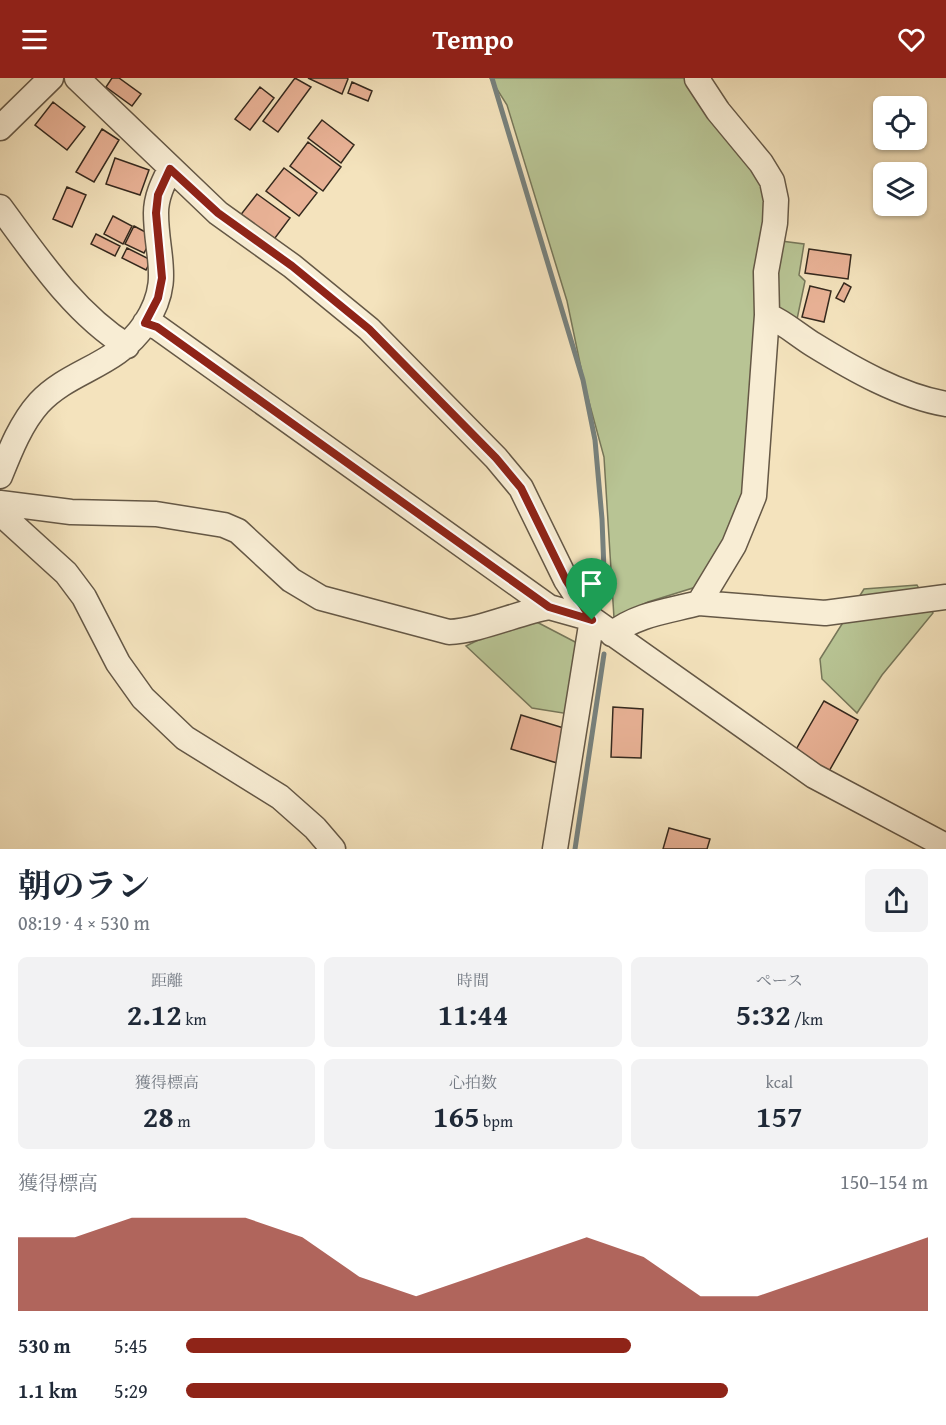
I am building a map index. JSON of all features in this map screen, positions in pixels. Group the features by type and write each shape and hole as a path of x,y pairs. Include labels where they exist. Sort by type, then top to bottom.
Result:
{"street":[{"path":"0,128 51,78"},
{"path":"77,78 94,91 170,169 218,213 292,266 369,329 496,458 521,488 566,580 592,620 555,849"},
{"path":"698,78 772,181 776,200 775,223 766,272 767,315 754,496 734,545 699,603"},
{"path":"0,476 21,432 39,403 57,389 114,357 128,346 145,323 158,298 162,278 156,213 158,195 170,169"},
{"path":"0,207 38,259 89,318 128,346"},
{"path":"767,315 783,322 813,344 865,373 910,394 946,404"},
{"path":"145,323 176,340 549,607 592,620 814,776 946,846"},
{"path":"0,502 70,512 156,514 224,525 238,531 291,580 321,598 449,632 461,631 516,614 549,607"},
{"path":"0,513 66,573 84,597 118,663 143,698 185,738 280,797 315,828 333,849"},
{"path":"612,634 625,624 639,618 699,603 825,613 946,597"}],"green space":[{"path":"490,78 686,78 765,189 749,462 740,512 696,587 648,602 614,618 604,457 585,387 567,301 507,105"},
{"path":"781,241 804,244 799,275 805,281 796,324 772,311"},
{"path":"917,585 933,613 882,675 857,713 822,679 820,659 864,589"},
{"path":"531,619 579,644 569,714 532,708 466,646 507,626"}],"building":[{"path":"112,78 119,78 141,94 132,106 106,87"},
{"path":"295,78 311,87 278,132 263,121"},
{"path":"308,78 347,78 348,79 342,94"},
{"path":"352,82 372,91 368,101 348,93"},
{"path":"260,87 274,98 250,130 235,119"},
{"path":"53,102 85,127 67,150 35,125"},
{"path":"322,120 354,145 341,163 308,138"},
{"path":"102,129 119,140 94,182 76,172"},
{"path":"308,142 341,167 323,191 290,166"},
{"path":"115,158 149,170 140,195 106,184"},
{"path":"284,168 317,193 299,216 266,191"},
{"path":"67,187 86,195 72,227 53,219"},
{"path":"257,194 290,218 272,242 239,217"},
{"path":"113,216 132,226 123,244 104,234"},
{"path":"134,226 153,236 144,253 125,244"},
{"path":"96,234 120,246 115,256 91,244"},
{"path":"127,248 151,260 146,270 122,258"},
{"path":"809,249 851,255 848,279 805,273"},
{"path":"844,283 851,287 844,302 836,298"},
{"path":"810,286 831,291 824,322 802,317"},
{"path":"824,701 858,720 828,773 794,753"},
{"path":"613,707 643,709 641,758 611,757"},
{"path":"521,715 567,729 557,763 511,749"},
{"path":"669,828 710,839 707,849 663,849"}],"waterway":[{"path":"492,78 583,380 595,440 602,519 605,596"},
{"path":"575,849 604,654"}],"route":[{"path":"170,169 218,213 292,266 369,329 496,458 521,488 566,580 592,620 549,607 157,327 145,323 158,298 162,278 162,256 156,213 158,195 170,169"}]}
